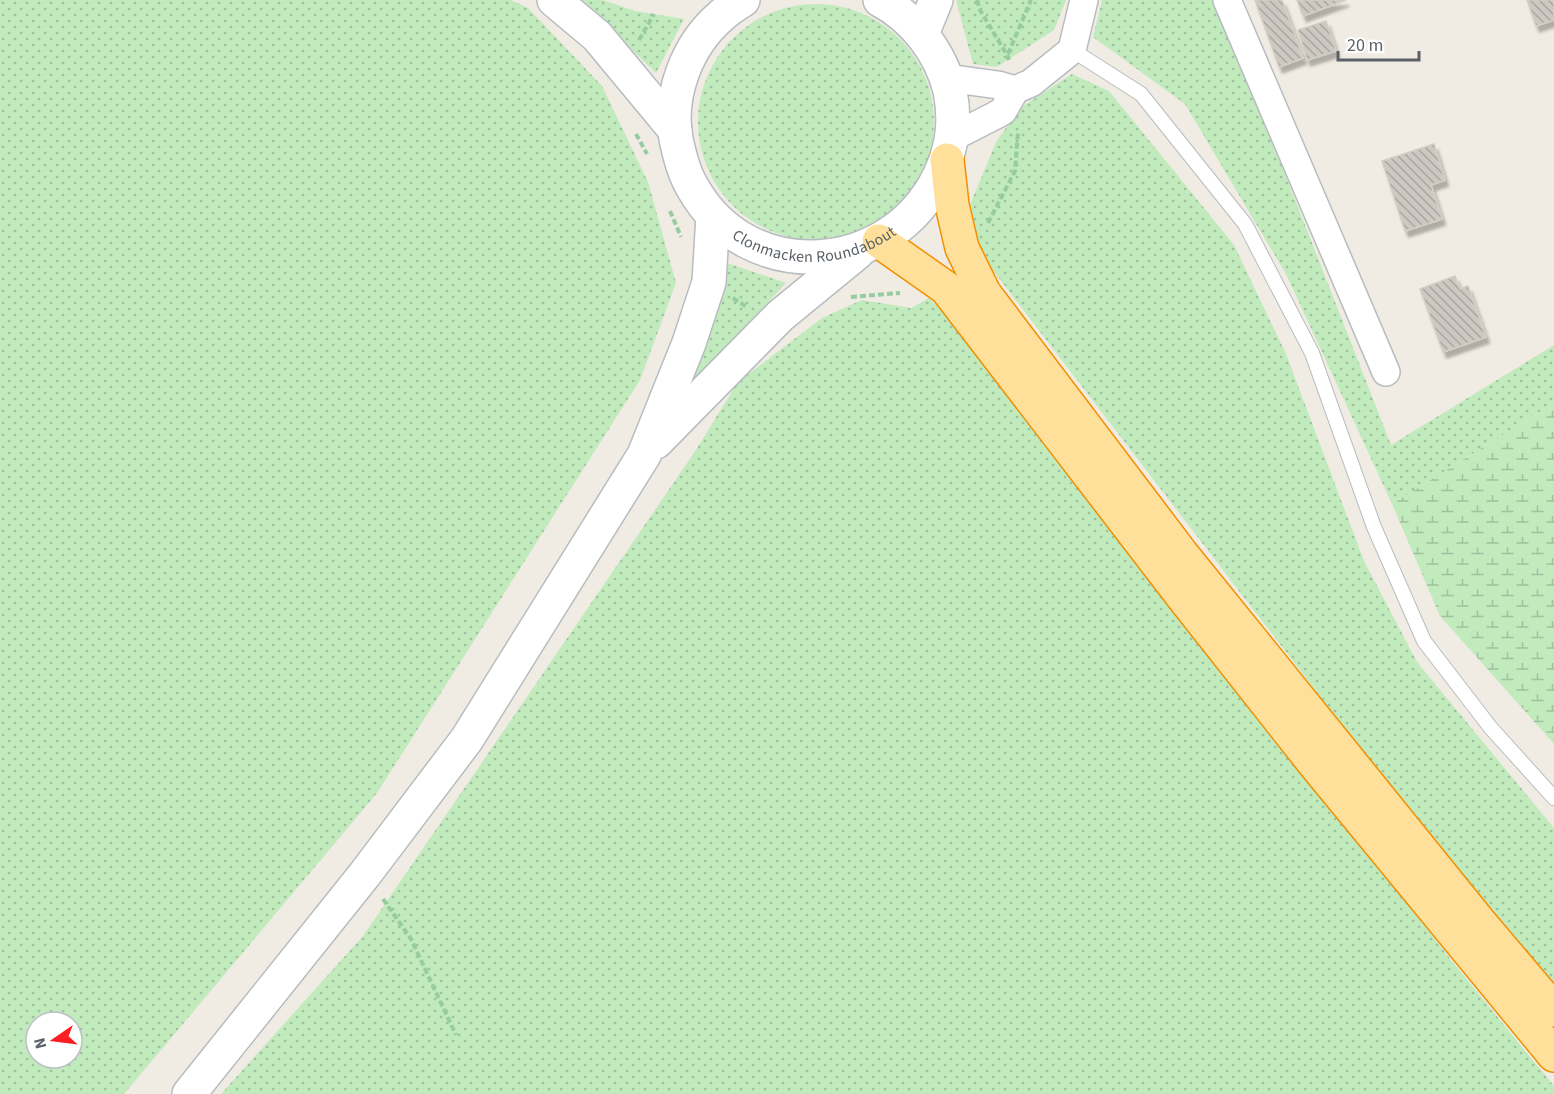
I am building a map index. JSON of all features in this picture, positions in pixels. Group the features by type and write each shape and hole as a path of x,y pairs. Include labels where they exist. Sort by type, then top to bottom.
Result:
{"highway":[{"path":"950,148 952,205 962,248 984,293 1181,553 1481,924 1554,1010"},
{"path":"870,245 946,288 1183,597 1314,763 1554,1055"}],"main road":[{"path":"554,0 597,36 675,130"},
{"name":"Clonmacken Roundabout","path":"743,0 720,17 699,40 684,68 676,98 675,130 681,161 694,190 713,216 738,236 767,250 799,257 831,257 870,245 907,221 929,195 950,148 953,108 947,78 922,34 895,8 880,0"},
{"path":"922,34 936,0"},
{"path":"189,1094 365,874 467,739 644,455 689,343 709,282 713,216"},
{"path":"644,455 780,316 870,245"}],"street":[{"path":"950,148 1003,111 1015,90 1031,83 1072,51 1084,0"},
{"path":"1227,0 1386,372"},
{"path":"947,78 998,85 1015,90"}],"lane":[{"path":"1072,51 1141,94 1245,224 1312,353 1374,527 1424,640 1490,727 1554,798"}],"path":[{"path":"977,0 980,10 1007,54 1031,0"},
{"path":"638,42 654,14"},
{"path":"993,214 1015,171 1017,139"},
{"path":"728,295 748,307"},
{"path":"365,874 411,939 456,1035"}],"green space":[{"path":"0,0 511,0 528,8 602,86 648,182 676,283 640,380 377,793 124,1094 0,1094"},
{"path":"580,0 603,0 635,11 684,19 656,73"},
{"path":"956,0 1066,0 1054,30 997,67 973,64"},
{"path":"1102,0 1217,0 1391,445 1554,345 1554,403 1392,504 1286,274 1185,104 1093,37"},
{"path":"804,4 828,4 850,9 872,18 900,38 914,56 925,77 932,99 934,122 932,145 925,167 914,188 900,206 872,226 850,235 828,240 804,240 782,235 760,226 732,206 712,178 703,156 698,134 698,110 703,88 712,66 732,38 760,18 782,9"},
{"path":"1072,74 1109,91 1234,245 1286,354 1364,561 1417,662 1554,828 1554,985 1431,841 981,255 970,205 996,142 1020,108"},
{"path":"724,262 786,283 683,393"},
{"path":"929,298 956,325 1452,961 1554,1086 1554,1094 221,1094 363,936 694,453 738,382 822,318 862,300 911,308"},
{"path":"1554,403 1554,744 1440,616 1392,504"}],"building":[{"path":"1255,0 1282,0 1303,58 1279,67"},
{"path":"1297,0 1346,0 1303,16"},
{"path":"1527,0 1554,0 1554,20 1536,26"},
{"path":"1326,21 1336,51 1307,60 1298,30"},
{"path":"1434,144 1445,180 1431,185 1442,219 1405,231 1382,161"},
{"path":"1455,276 1460,289 1468,286 1486,337 1443,352 1420,289"}]}
